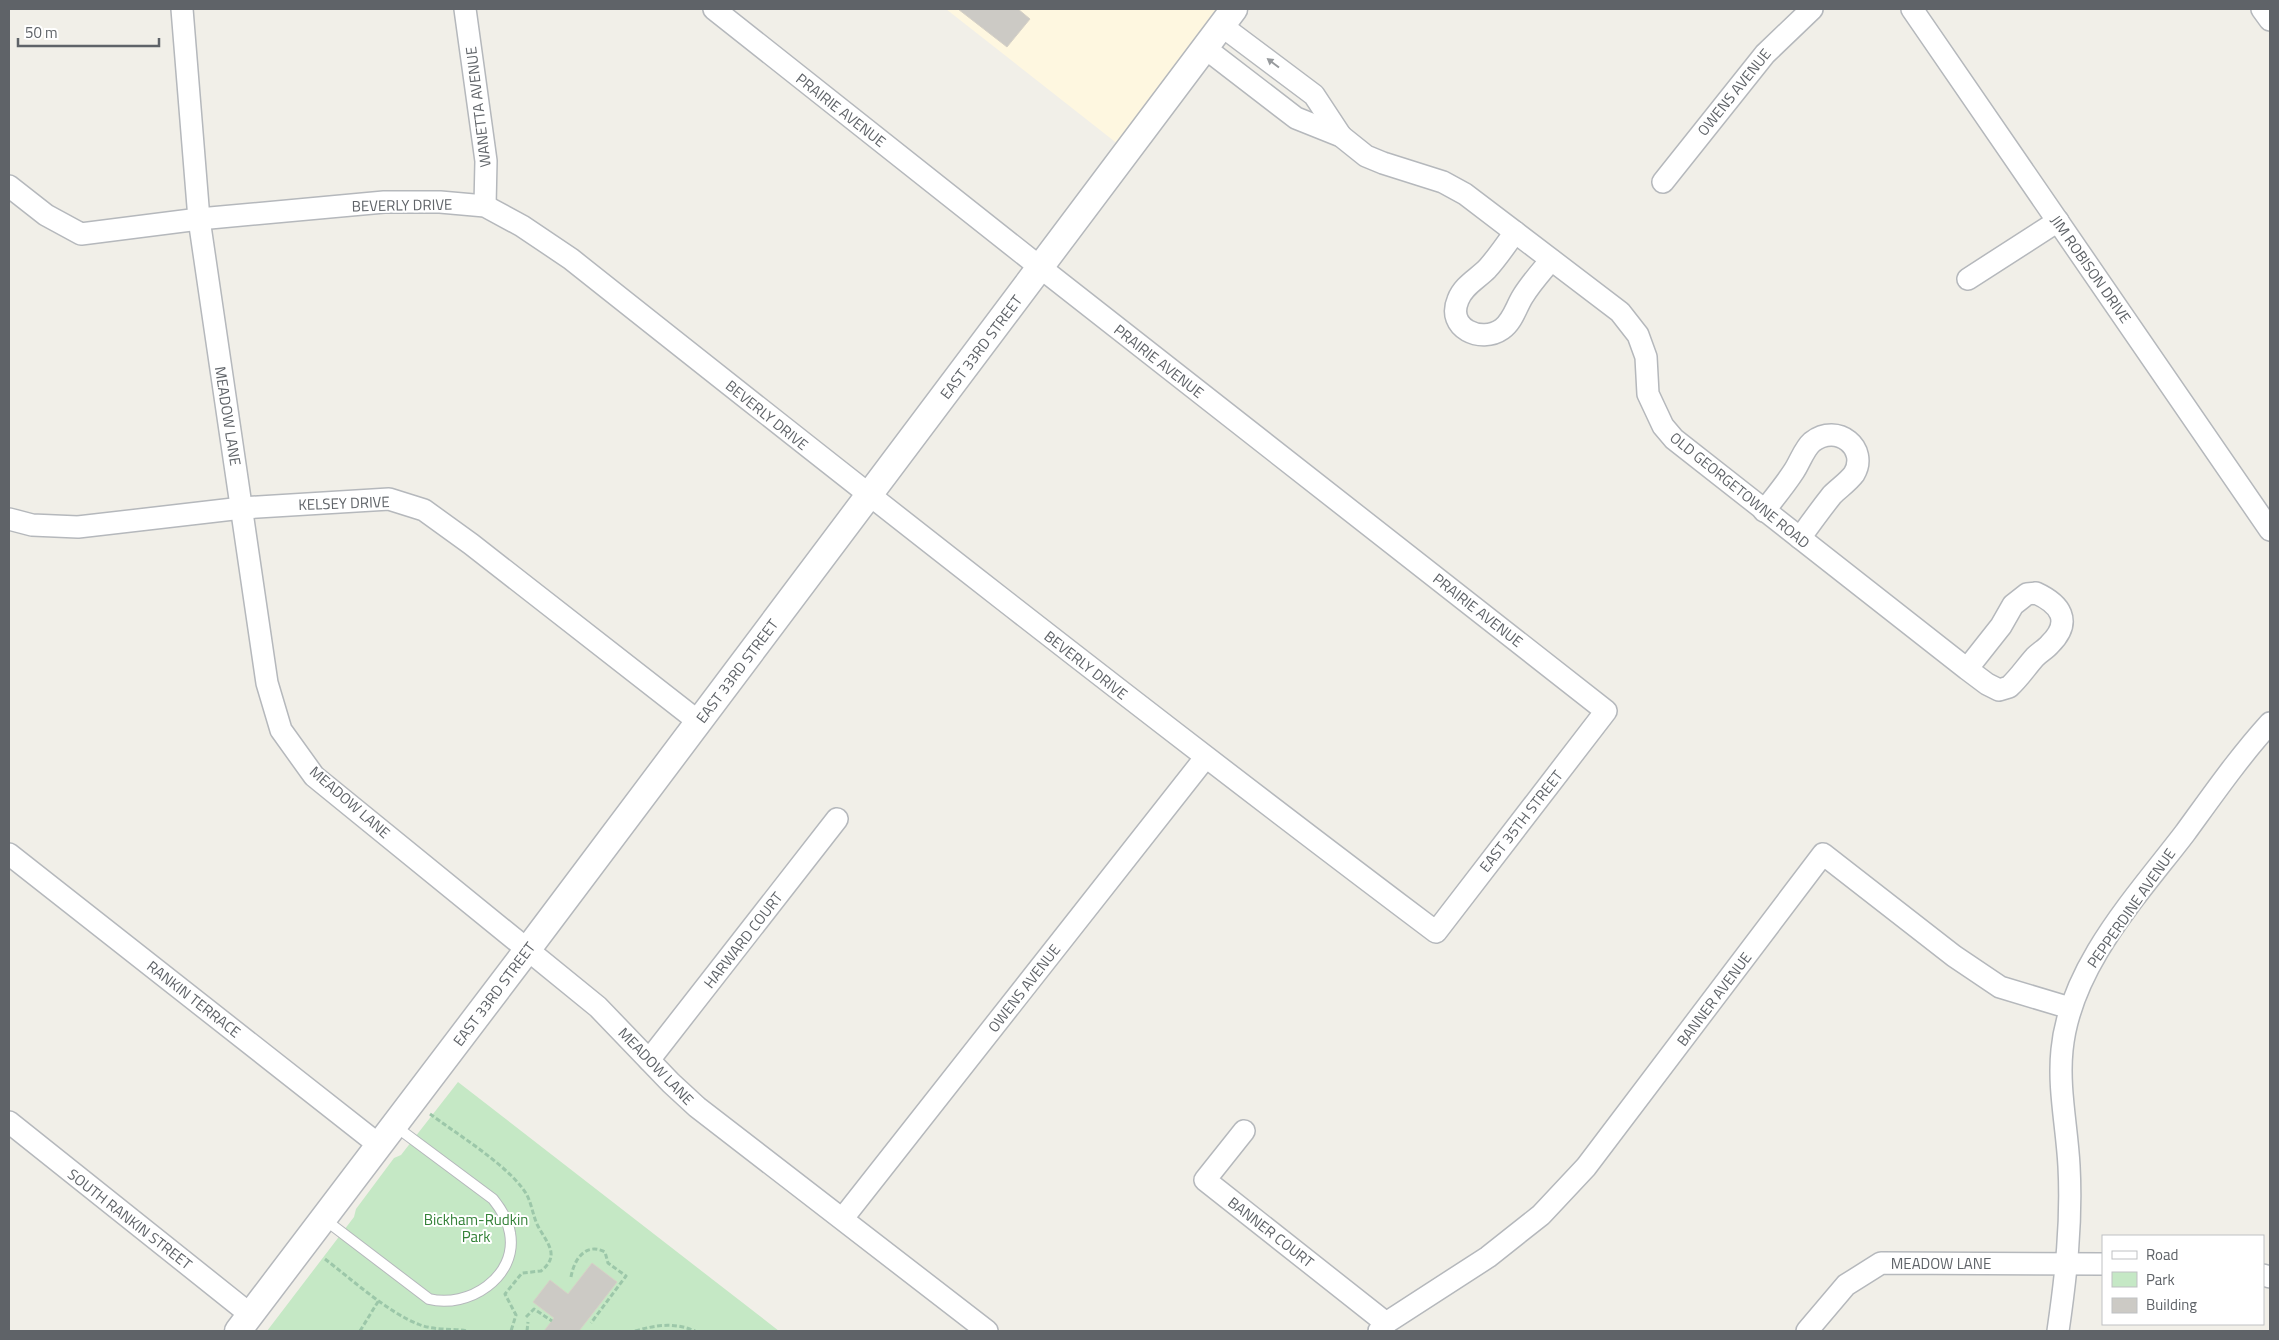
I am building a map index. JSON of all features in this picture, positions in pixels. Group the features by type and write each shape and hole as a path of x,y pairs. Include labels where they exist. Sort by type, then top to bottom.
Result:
{"street":[{"name":"MEADOW LANE","path":"182,9 199,219 267,683 281,730 314,776 598,1007 697,1107 988,1331"},
{"name":"WANETTA AVENUE","path":"465,9 486,161 485,206"},
{"name":"PRAIRIE AVENUE","path":"714,9 1040,268 1606,711"},
{"name":"OWENS AVENUE","path":"1663,182 1765,54 1812,9"},
{"name":"JIM ROBISON DRIVE","path":"1912,9 2270,530"},
{"path":"2262,9 2270,20"},
{"name":"EAST 33RD STREET","path":"244,1323 528,949 1228,17"},
{"name":"OLD GEORGETOWNE ROAD","path":"1228,17 1314,95 1341,136"},
{"name":"OLD GEORGETOWNE ROAD","path":"1205,48 1296,118 1341,136 1366,156 1443,182 1465,194 1620,312 1638,335 1646,357 1648,394 1663,426 1688,452 1800,538 1967,669 1987,684 2000,690 2009,687 2056,636 2062,616 2054,602 2036,593 2020,598 1967,669"},
{"path":"1286,111 1304,87"},
{"name":"BEVERLY DRIVE","path":"9,186 46,215 81,234 199,219 384,202 440,202 485,206 522,226 571,259 869,496 1205,758 1436,932"},
{"path":"1968,279 2058,221"},
{"path":"1515,232 1492,263 1463,291 1458,299 1455,309 1456,318 1462,328 1474,334 1486,335 1504,328 1528,288 1551,260"},
{"path":"1764,511 1795,470 1810,444 1821,436 1828,434 1845,438 1856,451 1857,465 1854,473 1833,494 1800,538"},
{"name":"KELSEY DRIVE","path":"9,519 32,525 78,527 242,508 389,499 424,510 471,544 699,722"},
{"name":"EAST 35TH STREET","path":"1436,932 1606,711"},
{"name":"PEPPERDINE AVENUE","path":"2058,1331 2070,1232 2069,1167 2060,1073 2062,1048 2070,1008 2090,964 2121,917 2237,763 2270,723"},
{"name":"OWENS AVENUE","path":"843,1218 1205,758"},
{"name":"HARWARD COURT","path":"649,1060 838,819"},
{"name":"RANKIN TERRACE","path":"9,854 387,1135"},
{"name":"BANNER AVENUE","path":"1382,1327 1488,1257 1540,1215 1586,1167 1823,854 1954,956 2000,986 2070,1008"},
{"name":"SOUTH RANKIN STREET","path":"9,1122 244,1323"},
{"name":"BANNER COURT","path":"1244,1131 1205,1180 1382,1327"},
{"name":"MEADOW LANE","path":"1807,1331 1846,1285 1881,1263 2102,1264"}],"lane":[{"path":"323,1218 429,1299 459,1300 479,1293 491,1285 503,1269 510,1245 510,1233 500,1208 493,1199 387,1135"}],"path":[{"path":"571,1277 579,1257 585,1250 595,1248 605,1252 608,1262 626,1276 591,1322"},
{"path":"326,1259 398,1314 419,1325 437,1329 468,1331"},
{"path":"360,1331 379,1300"},
{"path":"526,1316 534,1309 552,1321"},
{"path":"527,1331 528,1322"},
{"path":"635,1331 676,1325 695,1331"}],"shaded area":[{"path":"946,9 1234,9 1128,152"}],"green space":[{"name":"Bickham-Rudkin Park","path":"458,1082 779,1331 267,1331 354,1217 356,1209 394,1158 401,1155"}],"building":[{"path":"958,9 1018,9 1030,19 1007,47"},
{"path":"592,1263 617,1282 579,1331 544,1331 554,1318 533,1302 550,1280 568,1294"}]}
